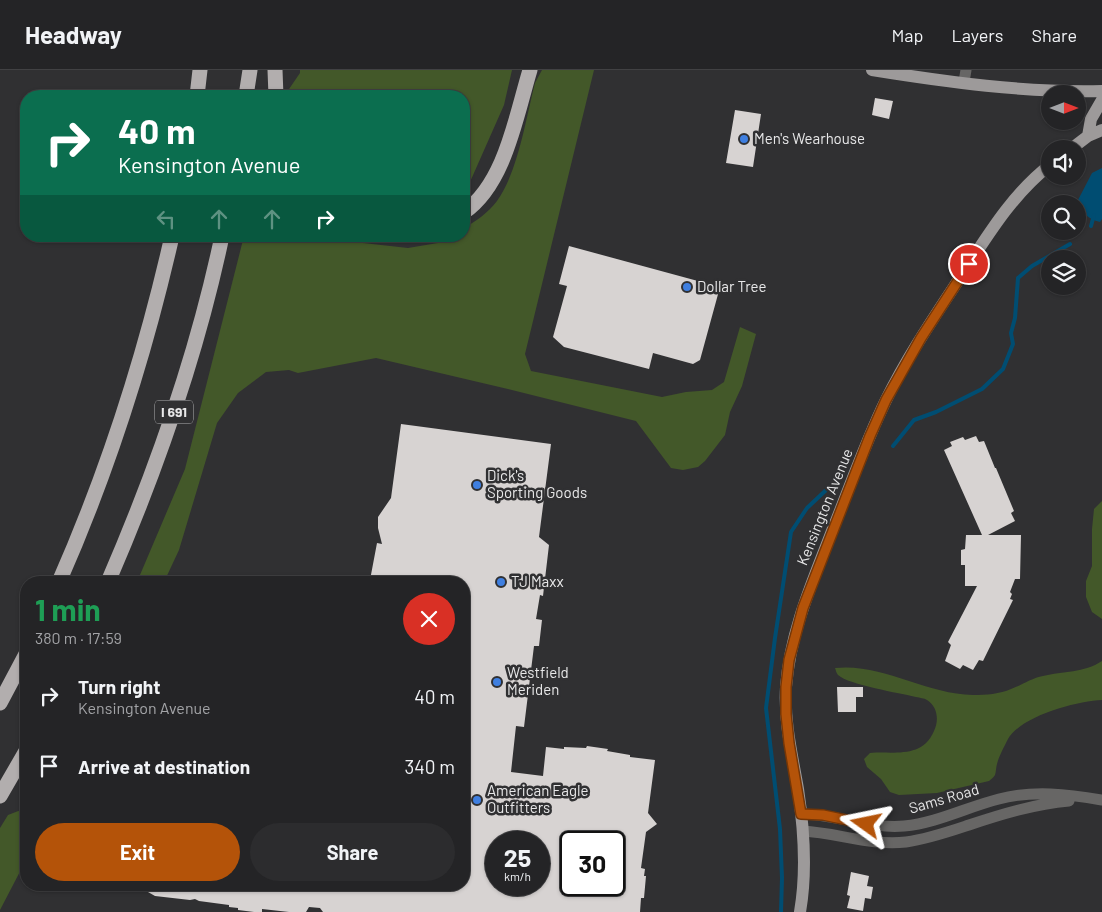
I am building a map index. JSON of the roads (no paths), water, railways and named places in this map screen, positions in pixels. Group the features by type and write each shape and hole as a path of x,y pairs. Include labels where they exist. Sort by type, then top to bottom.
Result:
{"highway":[{"path":"198,90 200,70"},
{"path":"247,90 250,70"},
{"path":"275,70 276,90"},
{"path":"470,206 483,194 500,167 530,70"},
{"path":"61,576 107,464 122,419 146,340 170,242"},
{"name":"I 691","path":"110,576 148,483 182,386 204,312 221,242"},
{"path":"0,703 20,665"},
{"path":"0,796 20,761"}],"main road":[{"path":"872,70 965,76 1049,91 1102,91"},
{"path":"1088,136 1091,119 1102,100"},
{"path":"1083,140 1102,130"},
{"name":"Kensington Avenue","path":"800,912 804,876 803,831 786,722 786,687 789,660 803,608 870,436 886,400 916,345 989,232 1022,191 1041,172"}],"street":[{"name":"Sams Road","path":"801,814 823,815 884,826 903,826 925,822 999,799 1020,795 1047,794 1098,799"},
{"name":"Sams Road","path":"803,831 820,832 863,841 905,842 928,838 1022,808 1056,802 1098,799"}],"water":[{"path":"1102,168 1102,219 1100,222 1086,214 1086,195 1081,195 1092,173"}],"waterway":[{"path":"1091,226 1094,215"},
{"path":"893,446 914,420 936,412 982,389 1003,369 1013,344 1011,333 1015,318 1018,278 1032,266 1070,244"},
{"path":"781,912 780,829 766,708 775,638 791,532 807,508 840,477"}],"place":[{"name":"Men's Wearhouse","path":"744,139"},
{"name":"Dollar Tree","path":"687,287"},
{"name":"Dick's Sporting Goods","path":"477,485"},
{"name":"TJ Maxx","path":"501,582"},
{"name":"Westfield Meriden","path":"497,682"},
{"name":"American Eagle Outfitters","path":"477,800"}]}
